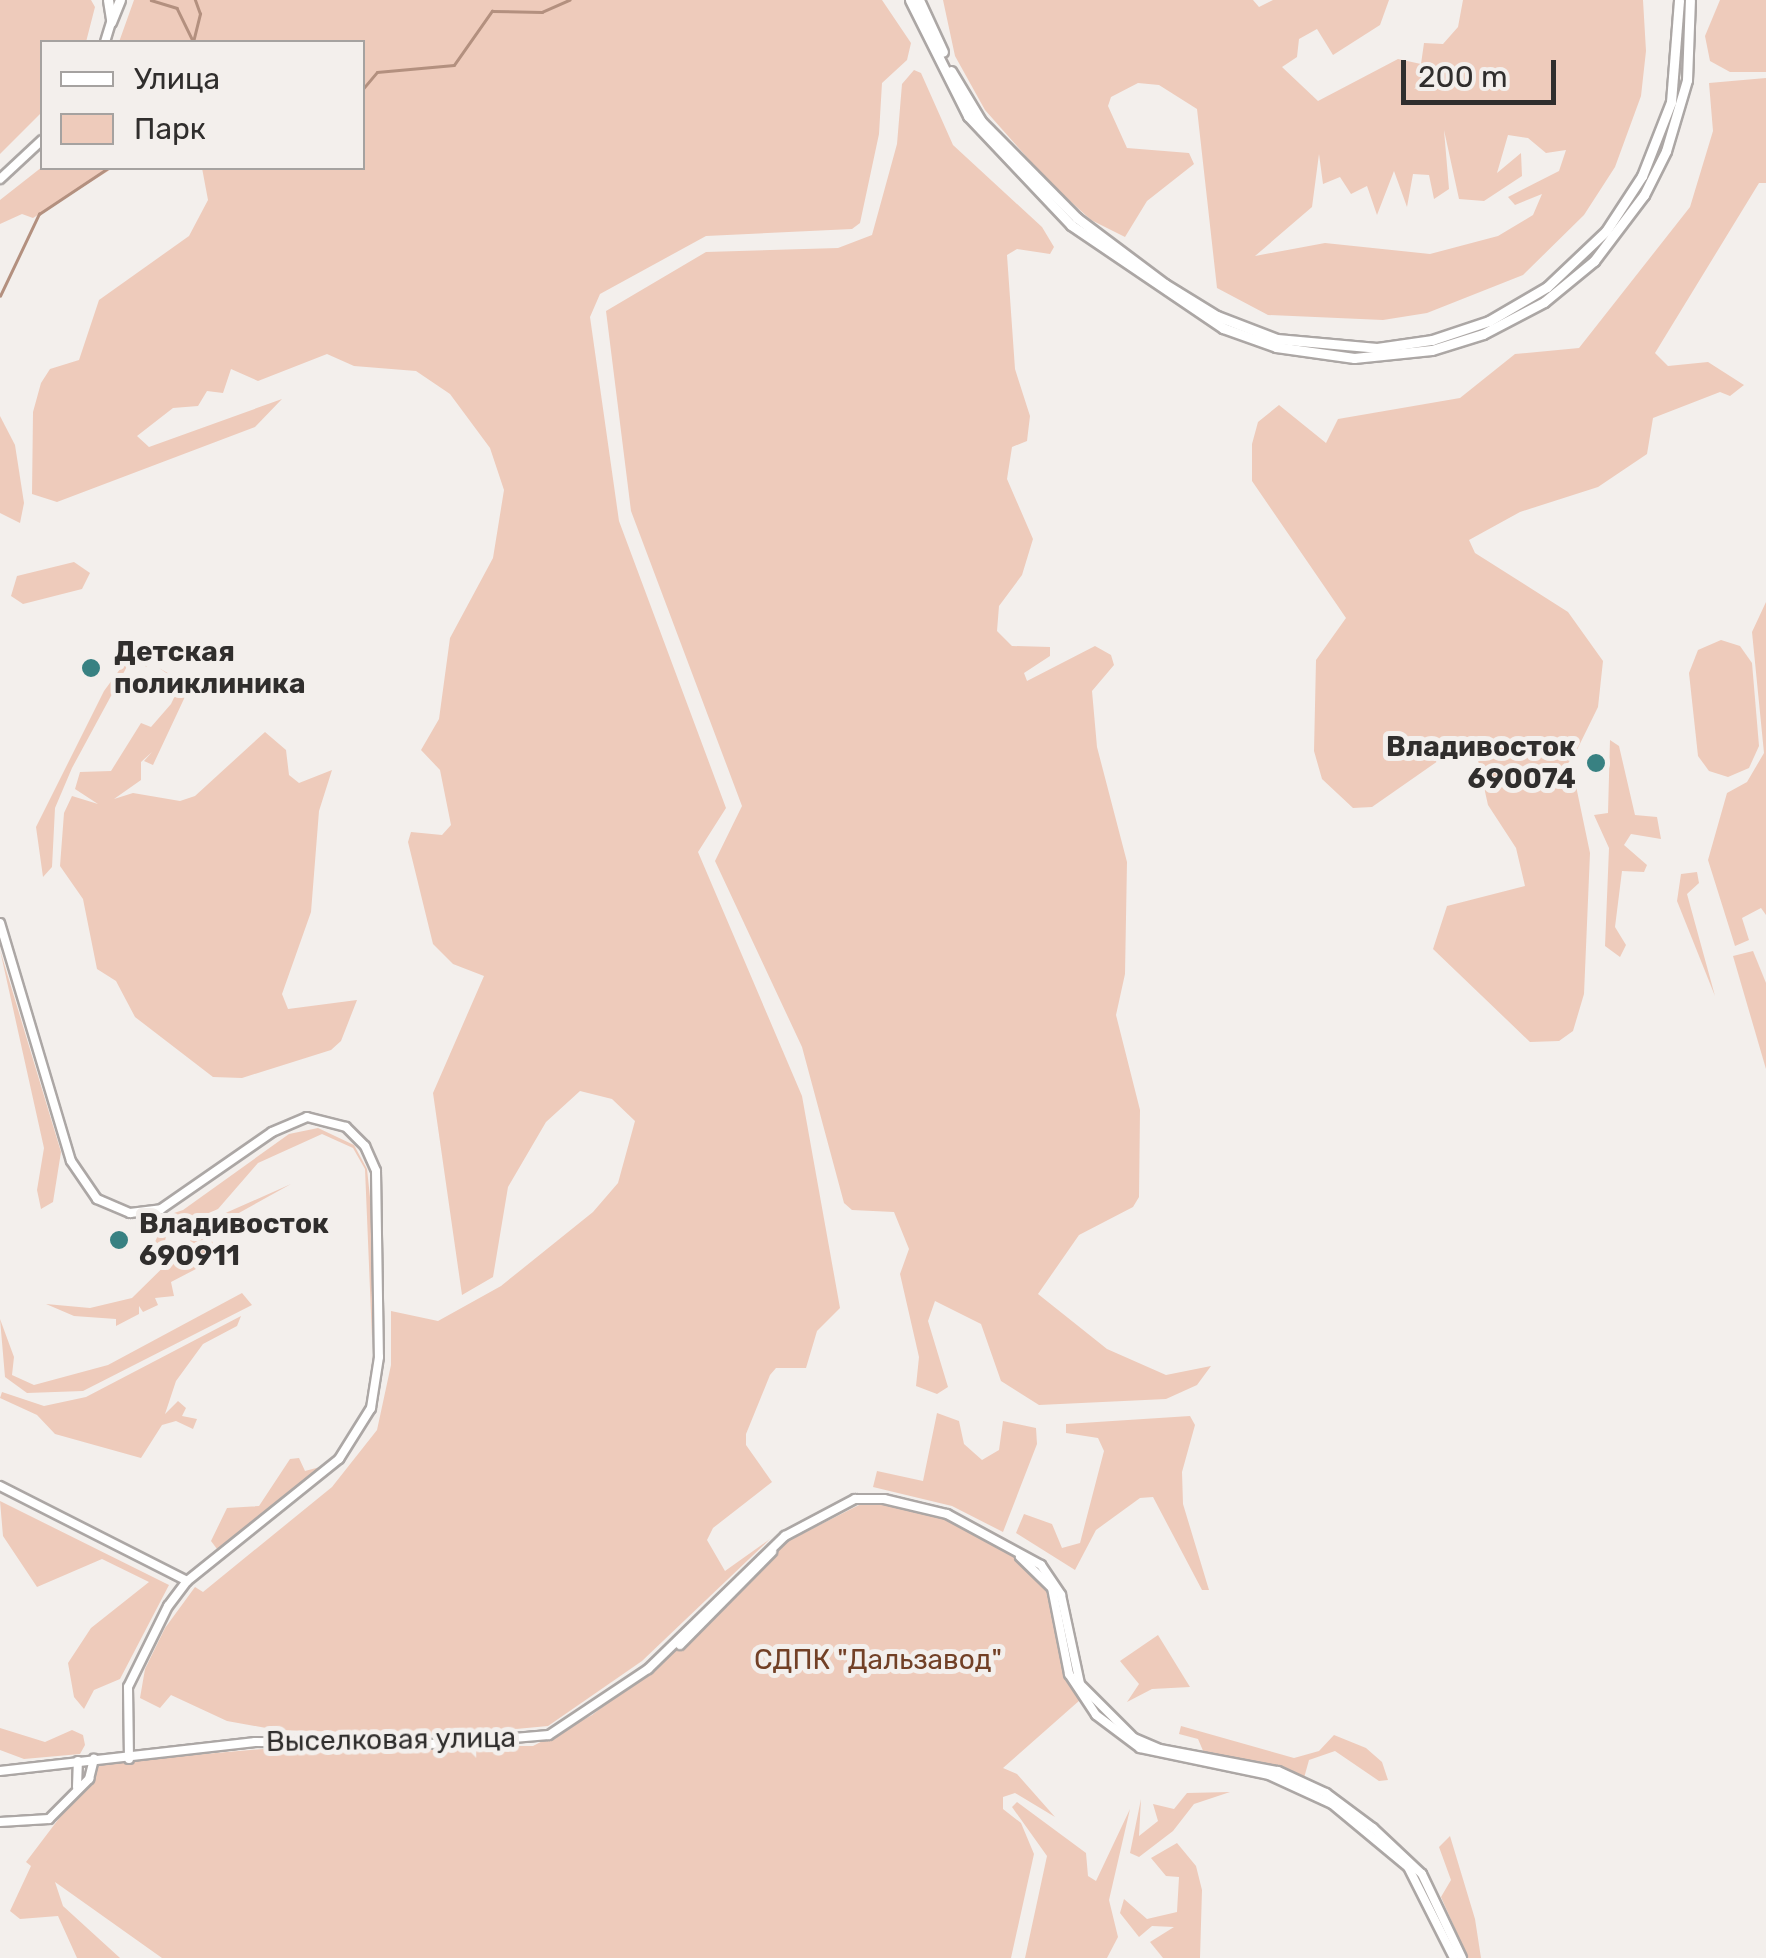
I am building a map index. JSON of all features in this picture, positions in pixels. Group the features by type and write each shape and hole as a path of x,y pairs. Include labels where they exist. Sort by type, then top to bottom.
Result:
{"highway":[{"path":"108,0 112,22"},
{"path":"112,22 120,0"},
{"path":"910,0 968,116 1071,225 1223,328 1276,346 1354,358 1432,350 1484,334 1544,302 1602,252 1644,195 1666,152 1687,80 1690,0"},
{"path":"919,0 974,112 1076,218 1217,316 1277,339 1354,349 1432,340 1489,320 1547,286 1597,241 1633,193 1661,131 1678,78 1679,0"}],"main road":[{"path":"105,40 112,22"},
{"path":"0,179 40,142"},
{"path":"0,923 71,1161 97,1199 130,1212 161,1209 272,1132 308,1118 346,1126 374,1165 379,1356 364,1424 329,1468 187,1581 157,1624 128,1688 128,1757"},
{"path":"0,1486 187,1581"},
{"name":"Выселковая улица","path":"0,1772 255,1742 466,1743 558,1732 648,1669 774,1544 864,1497 946,1514 1041,1565 1061,1594 1071,1656 1087,1696 1134,1738 1159,1752"},
{"path":"1159,1752 1270,1774 1332,1804 1408,1866 1454,1958"},
{"path":"1159,1752 1278,1771 1326,1793 1410,1860 1462,1958"},
{"path":"0,1820 49,1818 89,1779 94,1761"},
{"path":"0,1820 40,1818 75,1791 79,1763"}],"green space":[{"path":"0,0 91,0 95,7 87,40 40,40 40,114 0,154"},
{"path":"134,0 882,0 911,43 907,60 882,83 879,134 860,223 852,229 706,236 600,294 590,317 619,521 726,808 698,852 802,1096 840,1308 817,1331 806,1368 776,1368 770,1375 746,1434 746,1445 772,1482 713,1528 707,1540 725,1571 770,1539 642,1661 548,1726 450,1735 277,1730 227,1721 171,1695 160,1708 140,1698 145,1669 165,1628 195,1587 203,1592 332,1487 377,1430 391,1365 391,1311 438,1321 501,1286 593,1212 618,1183 635,1121 612,1099 580,1091 546,1122 508,1187 493,1277 462,1295 433,1093 484,976 453,964 433,944 408,842 411,832 442,835 451,825 440,770 421,750 439,719 450,638 493,558 504,490 490,448 450,394 416,371 354,366 327,354 258,381 231,369 223,393 207,391 198,406 173,408 137,436 149,447 282,399 255,427 57,502 32,494 33,412 41,383 50,369 79,360 99,300 189,236 208,200 202,170 365,170 365,40 120,40"},
{"path":"943,0 1253,0 1259,7 1273,0 1389,0 1380,25 1333,55 1317,29 1299,39 1297,57 1282,67 1318,101 1398,59 1421,64 1424,43 1443,44 1458,27 1463,0 1643,0 1646,51 1641,96 1615,167 1584,215 1523,275 1427,313 1383,320 1268,315 1217,288 1197,109 1159,85 1138,83 1111,97 1108,106 1127,148 1189,153 1194,164 1147,201 1125,237 1091,220 1048,181 985,110 955,56","holes":["1444,130 1459,199 1484,201 1522,176 1521,153 1497,173 1508,135 1528,138 1546,153 1566,150 1559,171 1508,197 1515,205 1542,194 1533,215 1498,236 1430,254 1325,243 1255,256 1312,207 1319,154 1323,184 1340,177 1351,194 1367,186 1377,215 1394,171 1407,207 1413,174 1429,175 1434,199 1449,189"]},
{"path":"1720,0 1766,0 1766,72 1730,72 1710,61 1705,36"},
{"path":"914,70 921,73 953,145 1042,227 1054,247 1050,254 1017,249 1007,255 1015,369 1030,416 1027,441 1012,447 1007,479 1033,539 1022,575 999,606 997,631 1012,646 1050,647 1050,656 1024,673 1027,681 1095,646 1111,655 1114,665 1092,691 1097,747 1127,862 1125,974 1116,1015 1140,1110 1139,1197 1133,1207 1079,1235 1038,1294 1107,1349 1166,1375 1211,1366 1197,1385 1166,1399 1039,1405 1001,1381 981,1324 935,1301 928,1321 948,1387 937,1394 916,1386 919,1357 900,1274 909,1249 894,1212 852,1210 844,1203 802,1047 715,861 742,806 631,511 606,311 706,252 838,248 872,235 897,144 902,84"},
{"path":"1766,78 1766,183 1759,183 1655,353 1668,366 1708,362 1744,385 1730,396 1720,392 1653,418 1647,454 1598,487 1520,512 1469,540 1475,553 1568,612 1603,661 1598,707 1571,762 1590,853 1584,994 1573,1031 1559,1041 1530,1042 1433,949 1447,906 1525,886 1516,848 1488,805 1476,751 1458,747 1372,807 1353,808 1322,779 1314,751 1316,660 1346,618 1252,481 1252,444 1258,422 1279,405 1326,443 1338,419 1460,398 1515,354 1579,348 1690,207 1713,131 1709,83"},
{"path":"40,169 110,170 33,218 22,214 0,224 0,200"},
{"path":"0,416 15,445 24,503 20,523 0,513"},
{"path":"74,562 90,573 82,589 23,604 11,596 17,576"},
{"path":"1766,602 1766,915 1761,908 1742,918 1749,940 1735,946 1708,860 1727,793 1747,782 1764,753 1752,632"},
{"path":"1721,640 1740,646 1752,663 1759,746 1749,768 1728,777 1709,771 1698,756 1689,673 1698,650"},
{"path":"134,650 147,667 131,659 72,768 55,808 52,867 43,877 36,827 104,691"},
{"path":"159,668 190,686 153,765 144,761 152,752 141,762 141,780 114,799 133,793 180,801 195,796 265,732 286,750 289,775 299,783 332,770 319,811 311,912 282,994 288,1009 357,1000 341,1041 331,1050 242,1078 213,1077 135,1017 116,981 97,969 83,899 60,866 64,813 72,796 98,804 75,789 80,772 111,771 141,723 151,727 171,704 181,683"},
{"path":"1610,740 1619,746 1635,815 1657,817 1661,839 1631,834 1624,845 1647,865 1644,872 1622,871 1615,927 1626,945 1620,957 1605,946 1609,848 1594,815 1608,813"},
{"path":"1697,872 1699,883 1687,894 1715,996 1677,901 1681,874"},
{"path":"0,950 61,1152 53,1202 41,1209 37,1190 44,1148"},
{"path":"1753,951 1766,983 1766,1069 1733,956"},
{"path":"318,1128 354,1145 367,1169 372,1216 372,1338 365,1169 353,1148 322,1134 258,1163 218,1209 167,1231 163,1251 153,1261 149,1255 160,1231 148,1230 147,1222 183,1210 289,1134"},
{"path":"291,1184 219,1224 203,1240 209,1253 212,1241 217,1258 171,1282 174,1296 155,1298 158,1305 143,1312 139,1306 139,1314 116,1326 116,1319 74,1316 46,1304 90,1308 132,1298 194,1237 194,1227"},
{"path":"242,1293 252,1305 83,1391 27,1393 5,1377 0,1319 14,1357 12,1375 34,1385 108,1365"},
{"path":"241,1316 237,1326 203,1344 176,1381 165,1414 178,1401 186,1408 182,1416 197,1419 193,1429 176,1421 162,1425 141,1458 55,1434 37,1415 0,1398 2,1392 44,1406 86,1397"},
{"path":"937,1413 959,1421 964,1444 982,1460 999,1450 1003,1421 1036,1428 1037,1444 1003,1532 952,1506 873,1487 877,1471 923,1481"},
{"path":"1190,1416 1195,1425 1182,1472 1183,1504 1209,1590 1202,1590 1153,1497 1140,1498 1096,1530 1075,1570 1016,1533 1024,1514 1052,1524 1062,1548 1080,1543 1104,1451 1098,1438 1066,1433 1066,1424"},
{"path":"299,1458 305,1471 320,1467 217,1549 211,1541 227,1508 259,1506 290,1459"},
{"path":"0,1501 169,1585 120,1679 94,1690 84,1709 74,1697 68,1663 91,1628 149,1582 102,1559 37,1587 3,1536"},
{"name":"СДПК \"Дальзавод\"","path":"865,1502 900,1505 959,1524 1033,1566 1051,1588 1068,1675 1080,1700 1003,1768 1017,1774 1055,1817 1015,1793 1003,1797 1003,1809 1021,1823 1034,1854 1011,1958 162,1958 55,1882 63,1906 120,1958 77,1958 58,1916 20,1919 10,1911 31,1866 26,1862 101,1763 298,1746 533,1746 592,1715 649,1671 786,1542"},
{"path":"1158,1635 1190,1687 1152,1689 1127,1702 1139,1684 1120,1661"},
{"path":"1181,1726 1294,1758 1319,1751 1334,1735 1366,1748 1382,1762 1388,1780 1379,1781 1335,1751 1309,1760 1304,1778 1262,1762 1204,1753 1198,1739 1179,1734"},
{"path":"0,1728 45,1742 72,1730 83,1735 85,1745 80,1754 24,1759 0,1750"},
{"path":"1230,1792 1194,1804 1173,1831 1139,1857 1130,1853 1141,1799 1139,1836 1158,1821 1153,1804 1174,1809 1187,1793"},
{"path":"1017,1802 1086,1853 1088,1876 1096,1881 1130,1809 1109,1900 1118,1937 1107,1958 1025,1958 1047,1856 1012,1807"},
{"path":"1450,1836 1475,1919 1481,1958 1468,1958 1441,1897 1451,1880 1439,1847"},
{"path":"1177,1843 1196,1866 1202,1890 1200,1958 1163,1958 1150,1942 1174,1927 1152,1926 1139,1937 1120,1913 1124,1899 1147,1919 1177,1912 1179,1877 1166,1876 1151,1858"}],"waterway":[{"path":"151,0 177,8 192,39"},
{"path":"194,40 200,14 195,0"},
{"path":"365,86 377,72 454,65 492,11 542,12 569,0"},
{"path":"0,296 39,214 105,170"}],"place":[{"name":"Детская поликлиника","path":"91,668"},
{"name":"Владивосток 690074","path":"1596,763"},
{"name":"Владивосток 690911","path":"119,1240"}]}
